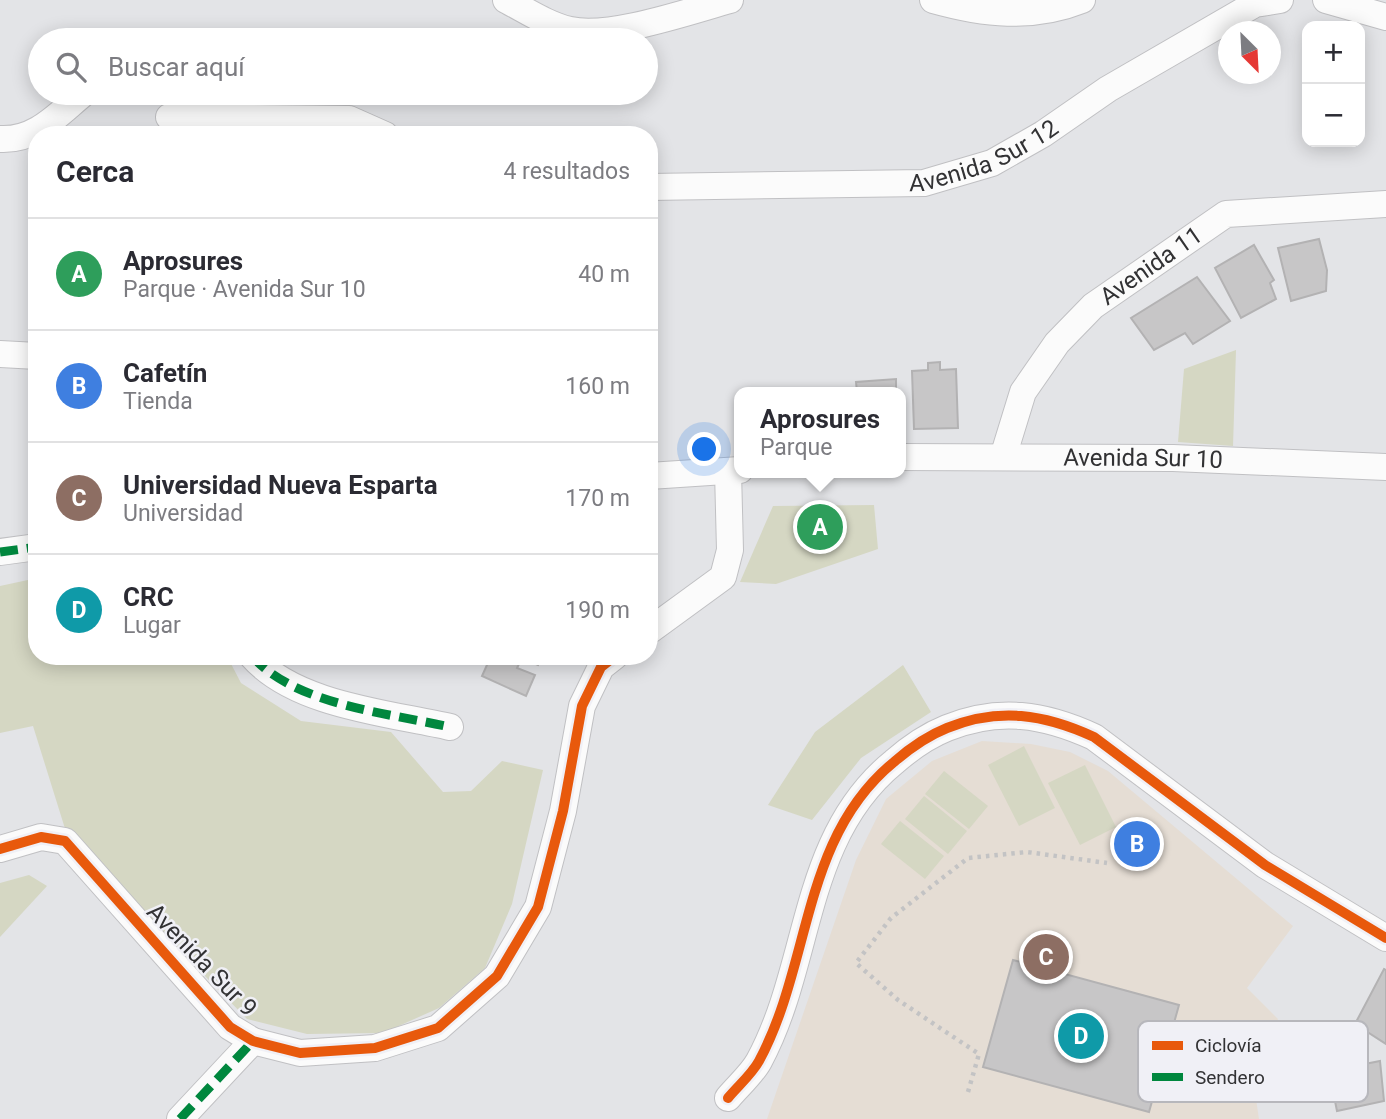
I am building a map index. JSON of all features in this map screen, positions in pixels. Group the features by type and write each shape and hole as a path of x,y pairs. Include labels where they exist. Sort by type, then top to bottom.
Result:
{"street":[{"path":"506,0 552,23 572,28"},
{"path":"616,28 730,0"},
{"path":"933,0 965,9 1030,15 1057,10 1082,0"},
{"name":"Avenida Sur 12","path":"658,187 924,183 947,177 992,163 1043,134 1108,89 1255,4 1280,0"},
{"path":"1326,0 1386,18"},
{"path":"43,126 69,105"},
{"path":"169,117 349,119 365,126"},
{"path":"0,139 19,140 28,136"},
{"name":"Avenida 11","path":"1003,457 1023,392 1057,343 1093,306 1226,214 1386,204"},
{"path":"0,354 28,356"},
{"name":"Avenida Sur 10","path":"906,457 1173,458 1386,467"},
{"path":"658,475 734,470 730,550 723,577 658,624"},
{"path":"0,552 28,548"},
{"path":"259,665 266,673 330,701 450,727"},
{"name":"Avenida Sur 9","path":"0,849 40,837 65,841 230,1027 253,1041 300,1053 375,1048 438,1028 497,976 538,907 562,811 582,706 604,665"},
{"path":"728,1098 758,1063 785,998 813,888 838,831 855,801 877,776 904,753 931,734 962,722 996,714 1029,714 1062,722 1094,737 1265,866 1386,938"},
{"path":"180,1119 253,1041"}],"path":[{"path":"968,1092 979,1054 898,1000 856,963 891,918 968,858 1027,852 1107,863"}],"shaded area":[{"path":"982,741 1031,744 1070,752 1108,771 1293,926 1247,988 1277,1021 1138,1021 1138,1102 1256,1102 1259,1119 767,1119 856,860 886,799 932,761"}],"green space":[{"path":"1236,350 1233,446 1178,442 1184,369"},
{"path":"874,505 878,549 776,584 740,582 773,506"},
{"path":"28,580 28,665 232,665 241,683 301,721 391,732 443,792 471,791 502,761 543,770 512,904 485,968 439,1008 383,1033 307,1034 247,1019 67,835 33,726 0,733 0,586"},
{"path":"903,665 931,712 861,758 812,820 768,805 815,732"},
{"path":"1024,746 1055,808 1019,826 988,765"},
{"path":"1085,765 1116,827 1080,845 1048,783"},
{"path":"944,771 988,806 969,829 925,794"},
{"path":"924,796 967,831 948,854 905,819"},
{"path":"900,821 944,856 925,879 881,844"},
{"path":"29,875 47,886 0,937 0,883"}],"building":[{"path":"1319,239 1327,270 1326,291 1291,301 1278,248"},
{"path":"1254,245 1274,280 1270,283 1276,299 1241,318 1215,268"},
{"path":"1197,277 1230,321 1193,344 1185,333 1154,350 1131,318"},
{"path":"940,362 940,370 956,369 958,428 914,429 912,371 928,370 928,363"},
{"path":"896,379 896,387 856,387 856,382"},
{"path":"487,665 518,665 517,668 535,675 526,696 482,676"},
{"path":"1013,960 1179,1005 1175,1021 1138,1021 1138,1102 1152,1102 1149,1112 983,1067"},
{"path":"1384,969 1386,970 1386,1044 1368,1032 1368,1021 1357,1021"},
{"path":"1380,1061 1384,1101 1337,1111 1335,1102 1368,1102 1368,1063"}],"marked path":[{"path":"0,552 28,548"},
{"path":"262,665 292,686 344,705 450,727"},
{"path":"180,1119 253,1041"}],"cycle path":[{"path":"0,849 41,837 65,841 230,1027 253,1041 300,1053 375,1048 438,1028 497,976 538,907 563,811 582,706 604,665"},
{"path":"728,1098 756,1066 776,1023 824,864 841,827 864,793 894,762 933,735 966,721 985,717 1021,716 1057,723 1094,737 1265,865 1386,938"}],"place":[{"name":"Aprosures","path":"820,527"},
{"name":"Cafetín","path":"1137,844"},
{"name":"Universidad Nueva Esparta","path":"1046,957"},
{"name":"CRC","path":"1081,1036"}]}
